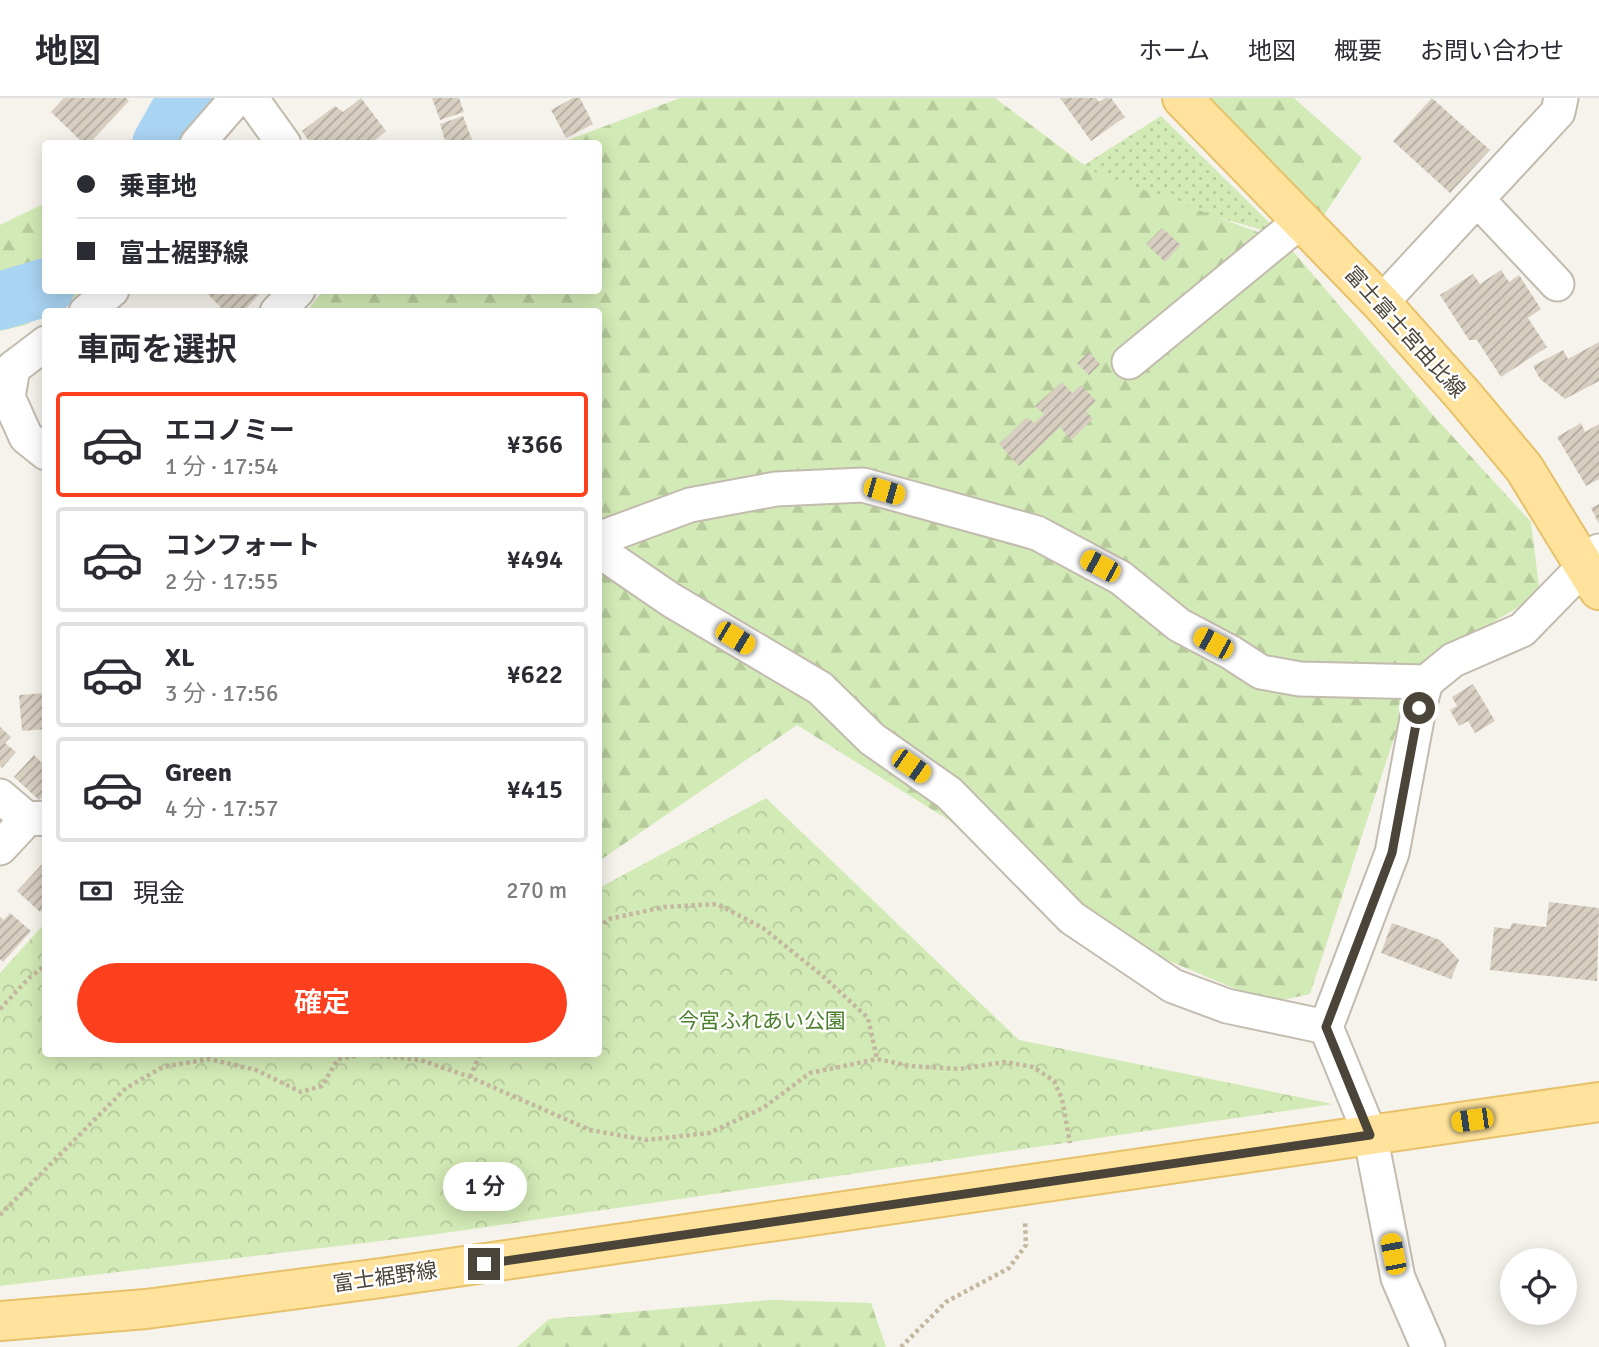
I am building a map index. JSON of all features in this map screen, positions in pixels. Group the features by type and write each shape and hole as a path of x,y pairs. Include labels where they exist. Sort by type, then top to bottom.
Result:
{"main road":[{"name":"富士富士宮由比線","path":"1188,100 1381,303 1464,396 1524,468 1595,569"},
{"name":"富士裾野線","path":"0,1321 146,1308 381,1278 1599,1102"}],"street":[{"path":"200,140 237,98"},
{"path":"251,98 281,140"},
{"path":"1381,303 1558,112 1561,98"},
{"path":"1478,200 1557,284"},
{"path":"1129,362 1302,220"},
{"path":"91,308 107,294"},
{"path":"281,308 294,294"},
{"path":"42,346 13,368 7,413 26,437 42,450"},
{"path":"602,538 690,505 776,489 863,485 1037,533 1121,578 1179,625 1261,671 1300,679 1426,682"},
{"path":"602,553 671,600 820,688 872,739 949,793 1072,918 1173,986 1227,1006 1326,1027"},
{"path":"1428,1347 1398,1278 1370,1135 1326,1027 1392,853 1426,682 1453,660 1522,629 1595,569"},
{"path":"0,796 36,818 0,848"}],"path":[{"path":"602,925 609,919 664,907 717,904 762,928 824,977 868,1018 877,1059"},
{"path":"0,1009 42,968"},
{"path":"0,1215 126,1088 163,1067 206,1057"},
{"path":"213,1057 256,1070 301,1092 322,1086 338,1059 349,1057"},
{"path":"393,1057 421,1060 470,1077 590,1130 646,1140 709,1133 763,1108 810,1073 877,1059 910,1066 960,1069 1005,1062 1033,1067 1054,1081 1062,1098 1076,1179"},
{"path":"470,1077 479,1057"},
{"path":"901,1347 946,1302 1009,1268 1026,1245 1024,1187"}],"green space":[{"path":"680,98 995,98 1092,171 1285,242 1432,414 1531,522 1540,594 1417,668 1310,994 1269,1003 1148,952 1054,886 797,725 602,859 602,308 309,308 321,294 602,294 602,140 568,140"},
{"path":"1207,98 1294,98 1362,158 1320,221"},
{"path":"1161,116 1283,236 1108,186 1084,165"},
{"path":"42,204 42,294 80,294 56,308 42,308 42,316 26,325 0,331 0,225"},
{"name":"今宮ふれあい公園","path":"766,798 1019,1040 1333,1104 431,1235 0,1286 0,973 42,926 42,1057 602,1057 602,886"},
{"path":"771,1300 871,1303 886,1347 517,1347 549,1319"}],"building":[{"path":"64,98 126,98 129,101 93,140 80,140 51,112"},
{"path":"361,98 386,131 375,140 308,140 302,131 335,106 343,112"},
{"path":"432,98 459,98 464,112 440,120"},
{"path":"573,98 580,98 593,124 566,138 551,110"},
{"path":"1060,98 1096,98 1099,102 1111,98 1125,117 1091,141"},
{"path":"1432,98 1490,150 1450,193 1393,141"},
{"path":"463,116 472,140 445,140 440,124"},
{"path":"1162,228 1181,245 1165,262 1146,244"},
{"path":"1501,270 1509,282 1519,275 1541,309 1528,318 1547,347 1501,377 1477,340 1469,340 1440,295 1473,274 1480,284"},
{"path":"208,294 259,294 247,308 221,308"},
{"path":"1599,342 1599,381 1565,399 1540,379 1533,366 1563,350 1568,359"},
{"path":"1089,352 1100,364 1089,375 1077,363"},
{"path":"1062,382 1072,393 1081,385 1096,401 1086,411 1093,419 1071,440 1060,427 1019,466 999,444 1027,417 1034,423 1044,414 1035,406"},
{"path":"1581,423 1585,432 1599,424 1599,479 1586,486 1557,437"},
{"path":"1599,504 1599,524 1591,508"},
{"path":"1473,684 1495,721 1475,733 1468,721 1459,726 1450,710 1457,706 1452,697"},
{"path":"42,693 42,729 22,731 19,695"},
{"path":"0,727 11,737 5,743 16,752 2,768 0,766"},
{"path":"34,755 42,763 42,797 39,800 14,777"},
{"path":"42,864 42,910 40,912 17,891"},
{"path":"1549,902 1599,908 1597,981 1490,970 1494,927 1510,929 1512,923 1546,927"},
{"path":"10,913 31,931 3,962 0,959 0,917 4,920"},
{"path":"1392,923 1440,940 1459,960 1451,979 1381,953"}],"waterway":[{"path":"163,140 187,98"},
{"path":"0,301 42,288"}],"route":[{"path":"484,1264 1370,1135 1326,1027 1392,853 1419,708"}]}
